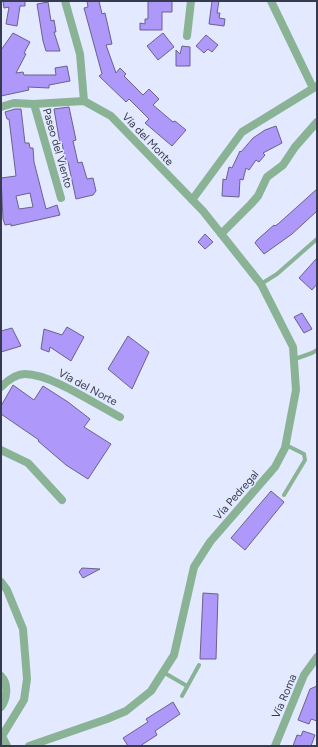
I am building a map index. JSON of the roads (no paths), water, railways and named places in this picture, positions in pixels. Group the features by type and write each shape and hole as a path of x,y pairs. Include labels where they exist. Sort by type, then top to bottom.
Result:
{"street":[{"path":"1,107 14,104 84,101 80,54 65,1"},
{"path":"187,36 191,1"},
{"path":"192,200 242,132 315,87 271,1"},
{"name":"Vía del Monte","path":"84,101 111,116 192,200"},
{"name":"Paseo del Viento","path":"34,104 61,198"},
{"path":"222,234 258,196 267,177 283,165 295,147 317,122"},
{"name":"Vía Pedregal","path":"29,746 108,719 126,711 151,691 174,655 194,567 210,542 275,467 286,445 296,390 293,347 261,284 222,234 192,200"},
{"name":"Vía del Norte","path":"1,387 7,381 24,374 47,378 120,417"},
{"path":"1,450 28,463 62,500"},
{"path":"1,582 7,590 23,629 27,679 24,700 2,736 7,746"},
{"name":"Vía Roma","path":"275,746 304,675 317,657"},
{"path":"1,676 7,687 6,697 1,707"}],"lane":[{"path":"261,284 277,274 317,240"},
{"path":"295,359 317,350"},
{"path":"284,495 305,460 304,454 286,445"},
{"path":"182,696 199,665"},
{"path":"163,672 187,686"}]}
